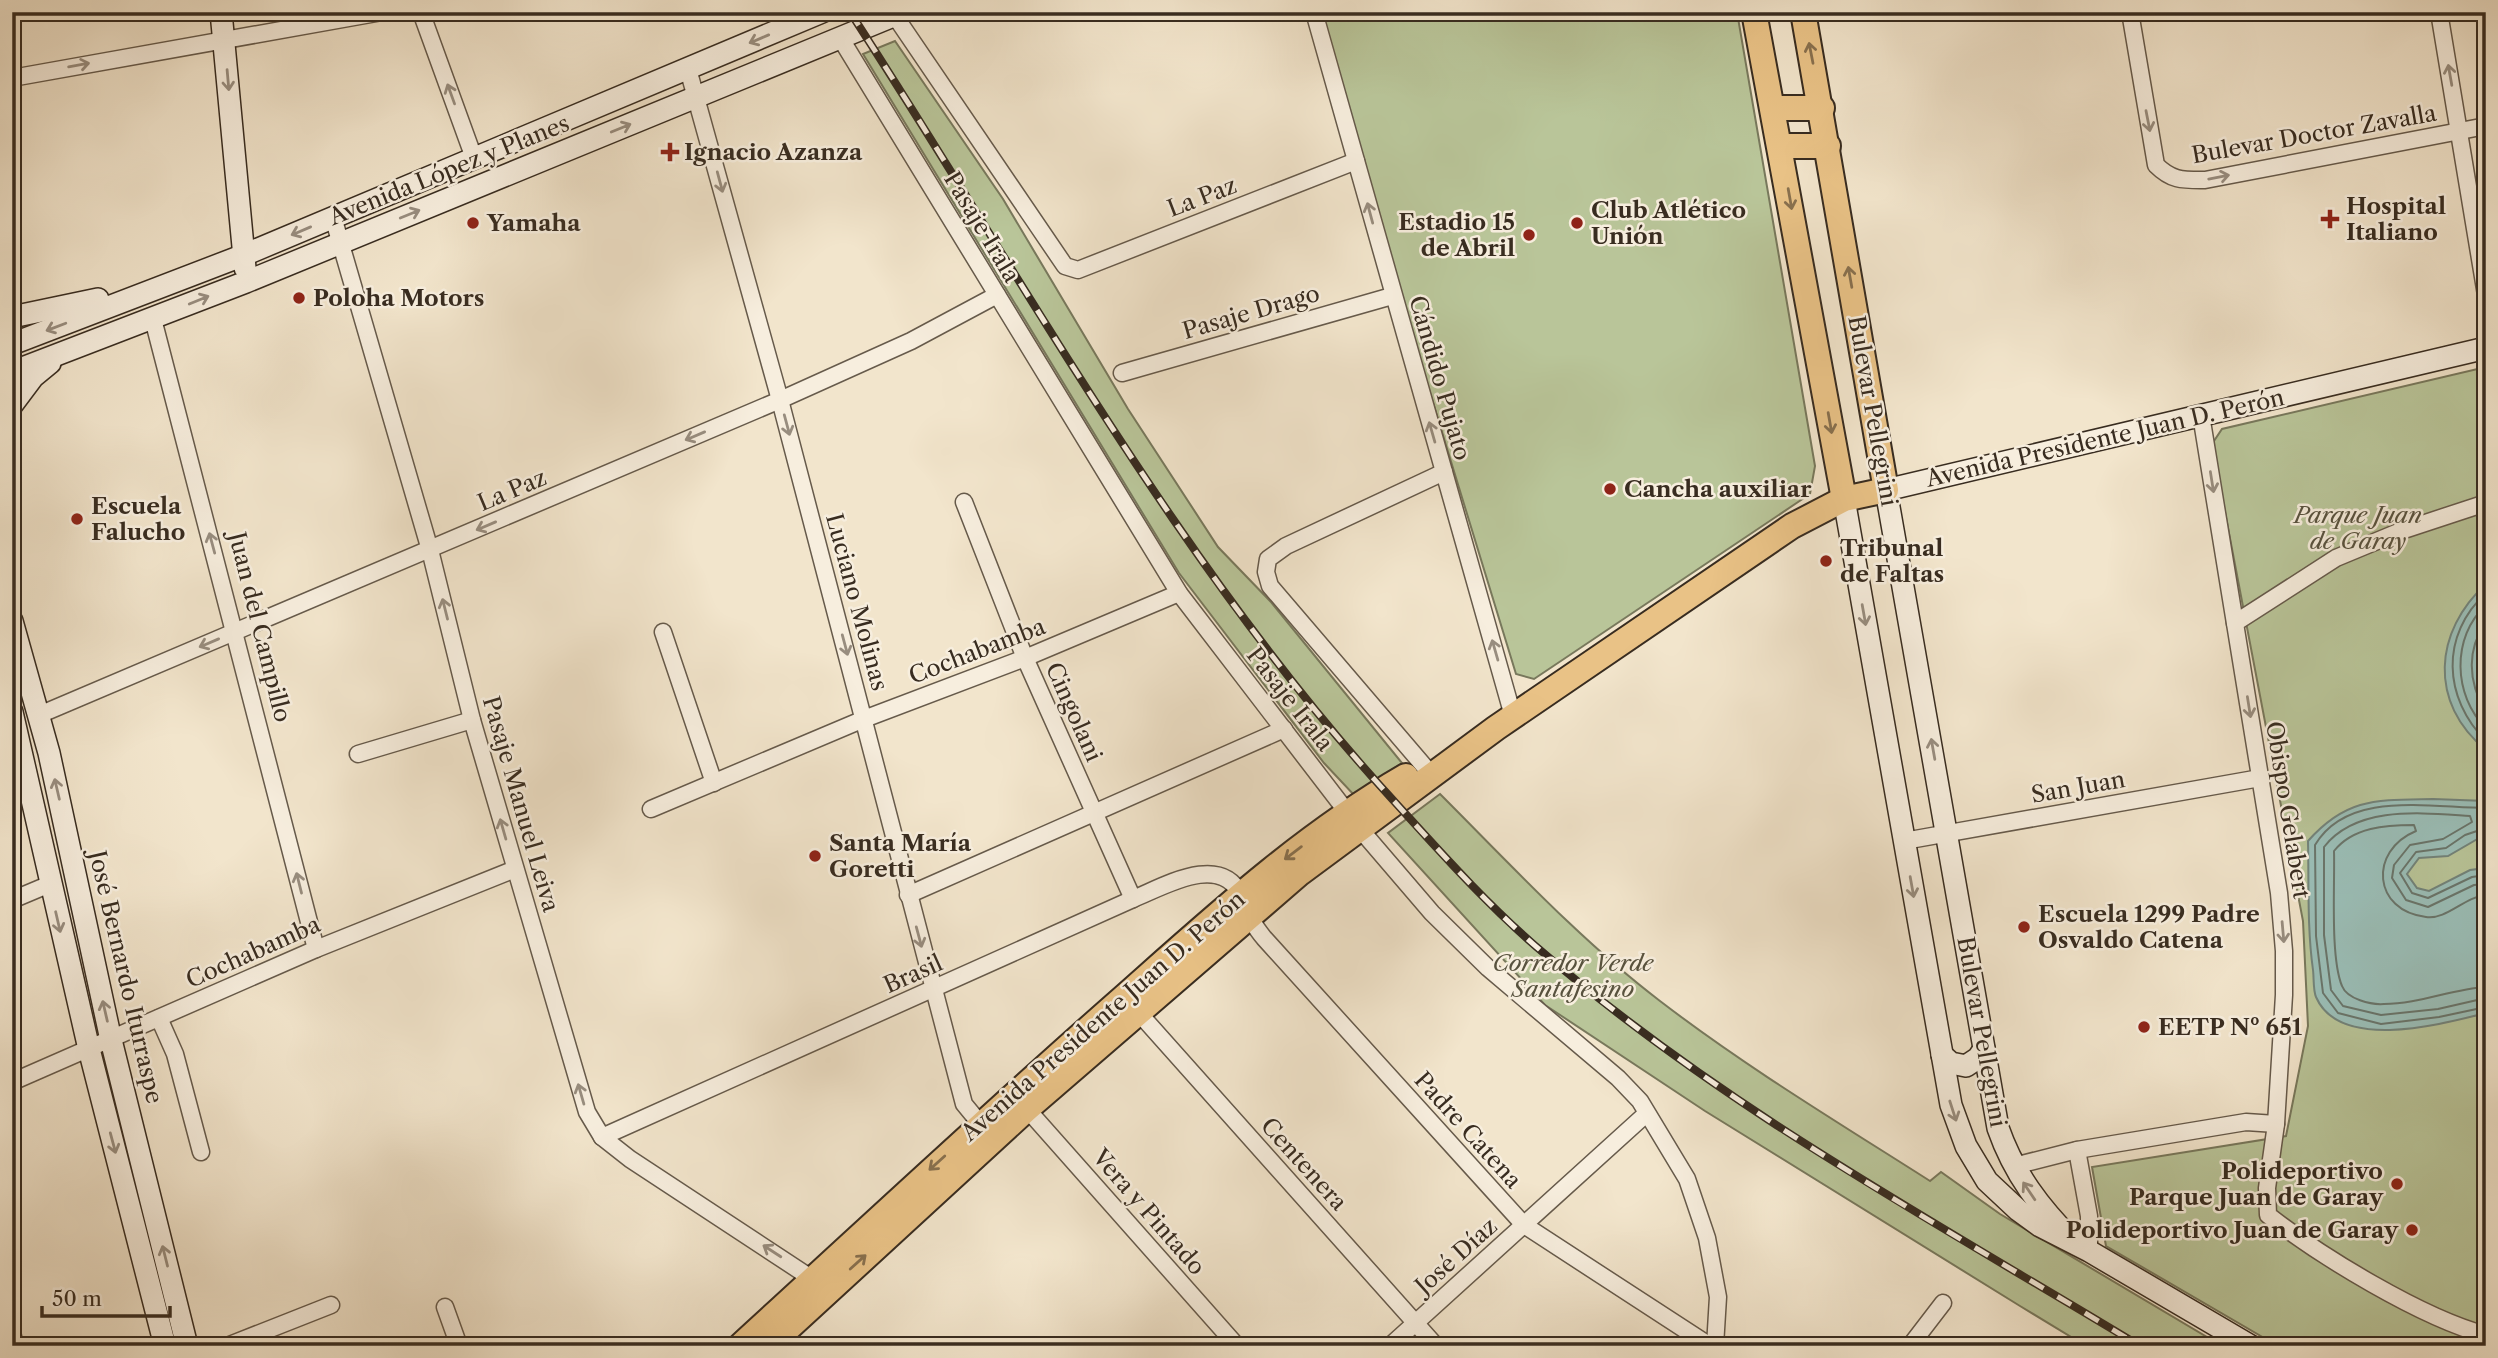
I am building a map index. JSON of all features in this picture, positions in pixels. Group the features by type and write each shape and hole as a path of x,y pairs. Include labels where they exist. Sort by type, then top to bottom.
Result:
{"main road":[{"path":"221,12 246,282"},
{"name":"Avenida López y Planes","path":"12,344 244,255 822,12"},
{"name":"Bulevar Pellegrini","path":"1754,12 1774,108 1951,1105 1966,1146 1987,1181 2040,1226 2082,1247"},
{"name":"Bulevar Pellegrini","path":"1803,12 1822,108 1998,1128 2014,1166 2037,1203 2082,1247"},
{"name":"Avenida López y Planes","path":"12,372 246,282 899,14"},
{"path":"1774,108 1822,108"},
{"path":"1780,146 1828,146"},
{"path":"12,317 188,276"},
{"name":"Avenida Presidente Juan D. Perón","path":"1354,820 1505,722 1792,526 1844,499 2486,348"},
{"path":"12,405 33,377 67,351"},
{"name":"José Bernardo Iturraspe","path":"12,621 39,715 111,1040 187,1346"},
{"path":"12,712 89,1049 165,1346"},
{"name":"Avenida Presidente Juan D. Perón","path":"740,1346 820,1284 1244,905 1424,766 1505,722"},
{"name":"Avenida Presidente Juan D. Perón","path":"987,1132 1027,1109 1138,1012 1244,905"},
{"path":"1942,1055 1951,1063 1966,1066 1978,1058 1984,1049"},
{"path":"2082,1247 2251,1346"},
{"name":"Avenida Presidente Juan D. Perón","path":"769,1346 820,1284"}],"street":[{"path":"12,78 382,12"},
{"path":"421,12 474,158"},
{"name":"Cándido Pujato","path":"1314,12 1392,296 1444,472 1505,722"},
{"name":"Bulevar Doctor Zavalla","path":"2130,12 2156,165 2168,177 2205,180 2486,126"},
{"path":"2439,12 2486,295"},
{"name":"Pasaje Irala","path":"899,14 1065,266"},
{"name":"Pasaje Irala","path":"841,39 1179,593 1354,820 1439,920 1488,968 1632,1091 1687,1179 1707,1238 1718,1297 1712,1346"},
{"name":"Luciano Molinas","path":"688,69 780,400 964,1104 987,1132"},
{"name":"La Paz","path":"1065,266 1078,270 1356,161"},
{"name":"Pasaje Manuel Leiva","path":"333,217 430,550 472,720 587,1112 602,1136 630,1159 820,1284"},
{"name":"La Paz","path":"39,715 780,400 911,341 997,295"},
{"name":"Pasaje Drago","path":"1122,373 1392,296"},
{"name":"Juan del Campillo","path":"153,318 316,949"},
{"name":"Obispo Gelabert","path":"2201,415 2279,893 2284,951 2276,1124 2267,1188 2267,1215 2372,1282 2423,1309 2486,1335"},
{"path":"1424,766 1270,586 1266,572 1268,559 1286,546 1444,472"},
{"name":"Cingolani","path":"964,502 1025,658 1133,899"},
{"path":"2235,623 2336,558 2401,531 2486,503"},
{"name":"Cochabamba","path":"651,809 864,719 1025,658 1179,593"},
{"path":"663,632 714,783"},
{"path":"358,754 472,720"},
{"path":"908,895 1096,815 1284,729"},
{"name":"San Juan","path":"1904,841 2260,778"},
{"name":"Cochabamba","path":"12,1082 316,949 515,869"},
{"name":"Brasil","path":"602,1136 1133,899 1195,874 1211,874 1226,879 1244,905"},
{"path":"12,900 50,884"},
{"name":"Padre Catena","path":"1244,905 1524,1225 1712,1346"},
{"name":"Centenera","path":"1138,1012 1436,1346"},
{"path":"159,1018 175,1054 201,1152"},
{"name":"Vera y Pintado","path":"1027,1109 1237,1346"},
{"name":"José Díaz","path":"1390,1346 1646,1114"},
{"path":"2014,1166 2077,1150 2246,1122 2276,1124"},
{"path":"2077,1150 2089,1216 2082,1247"},
{"path":"1910,1346 1943,1303"},
{"path":"227,1346 331,1305"},
{"path":"444,1307 459,1346"},
{"path":"12,1332 15,1346"}],"green space":[{"name":"Club Atlético Unión","path":"1322,12 1737,12 1815,466 1810,494 1534,679 1516,674 1419,357 1416,358"},
{"path":"895,41 1003,199 1128,409 1218,547 1271,602 1402,763 1354,795 1324,763 1179,573 863,54"},
{"name":"Parque Juan de Garay","path":"2486,367 2486,1346 2278,1346 2106,1246 2092,1167 2286,1136 2308,1026 2303,921 2212,444 2222,429"},
{"name":"Corredor Verde Santafesino","path":"1440,794 1602,953 1660,1001 1726,1049 1930,1181 1941,1172 2000,1214 2222,1346 2086,1346 1705,1111 1545,1005 1388,833"}],"water":[{"path":"2486,584 2486,750 2467,731 2454,711 2447,689 2445,667 2448,645 2456,623"},
{"path":"2433,799 2486,801 2486,834 2448,856 2419,858 2407,874 2417,888 2429,891 2470,870 2486,868 2486,1013 2444,1023 2393,1030 2346,1024 2328,1014 2315,994 2309,922 2308,841 2336,816 2364,804"}],"railway":[{"path":"850,12 1041,317 1172,518 1242,616 1315,710 1467,880 1505,919 1546,955 1686,1064 1834,1162 2140,1346"}],"place":[{"name":"Ignacio Azanza","path":"670,152"},
{"name":"Hospital Italiano","path":"2330,219"},
{"name":"Yamaha","path":"473,223"},
{"name":"Club Atlético Unión","path":"1577,223"},
{"name":"Estadio 15 de Abril","path":"1529,235"},
{"name":"Poloha Motors","path":"299,298"},
{"name":"Cancha auxiliar","path":"1610,489"},
{"name":"Escuela Falucho","path":"77,519"},
{"name":"Tribunal de Faltas","path":"1826,561"},
{"name":"Santa María Goretti","path":"815,856"},
{"name":"Escuela 1299 Padre Osvaldo Catena","path":"2024,927"},
{"name":"EETP Nº 651","path":"2144,1027"},
{"name":"Polideportivo Parque Juan de Garay","path":"2397,1184"},
{"name":"Polideportivo Juan de Garay","path":"2412,1230"}]}
